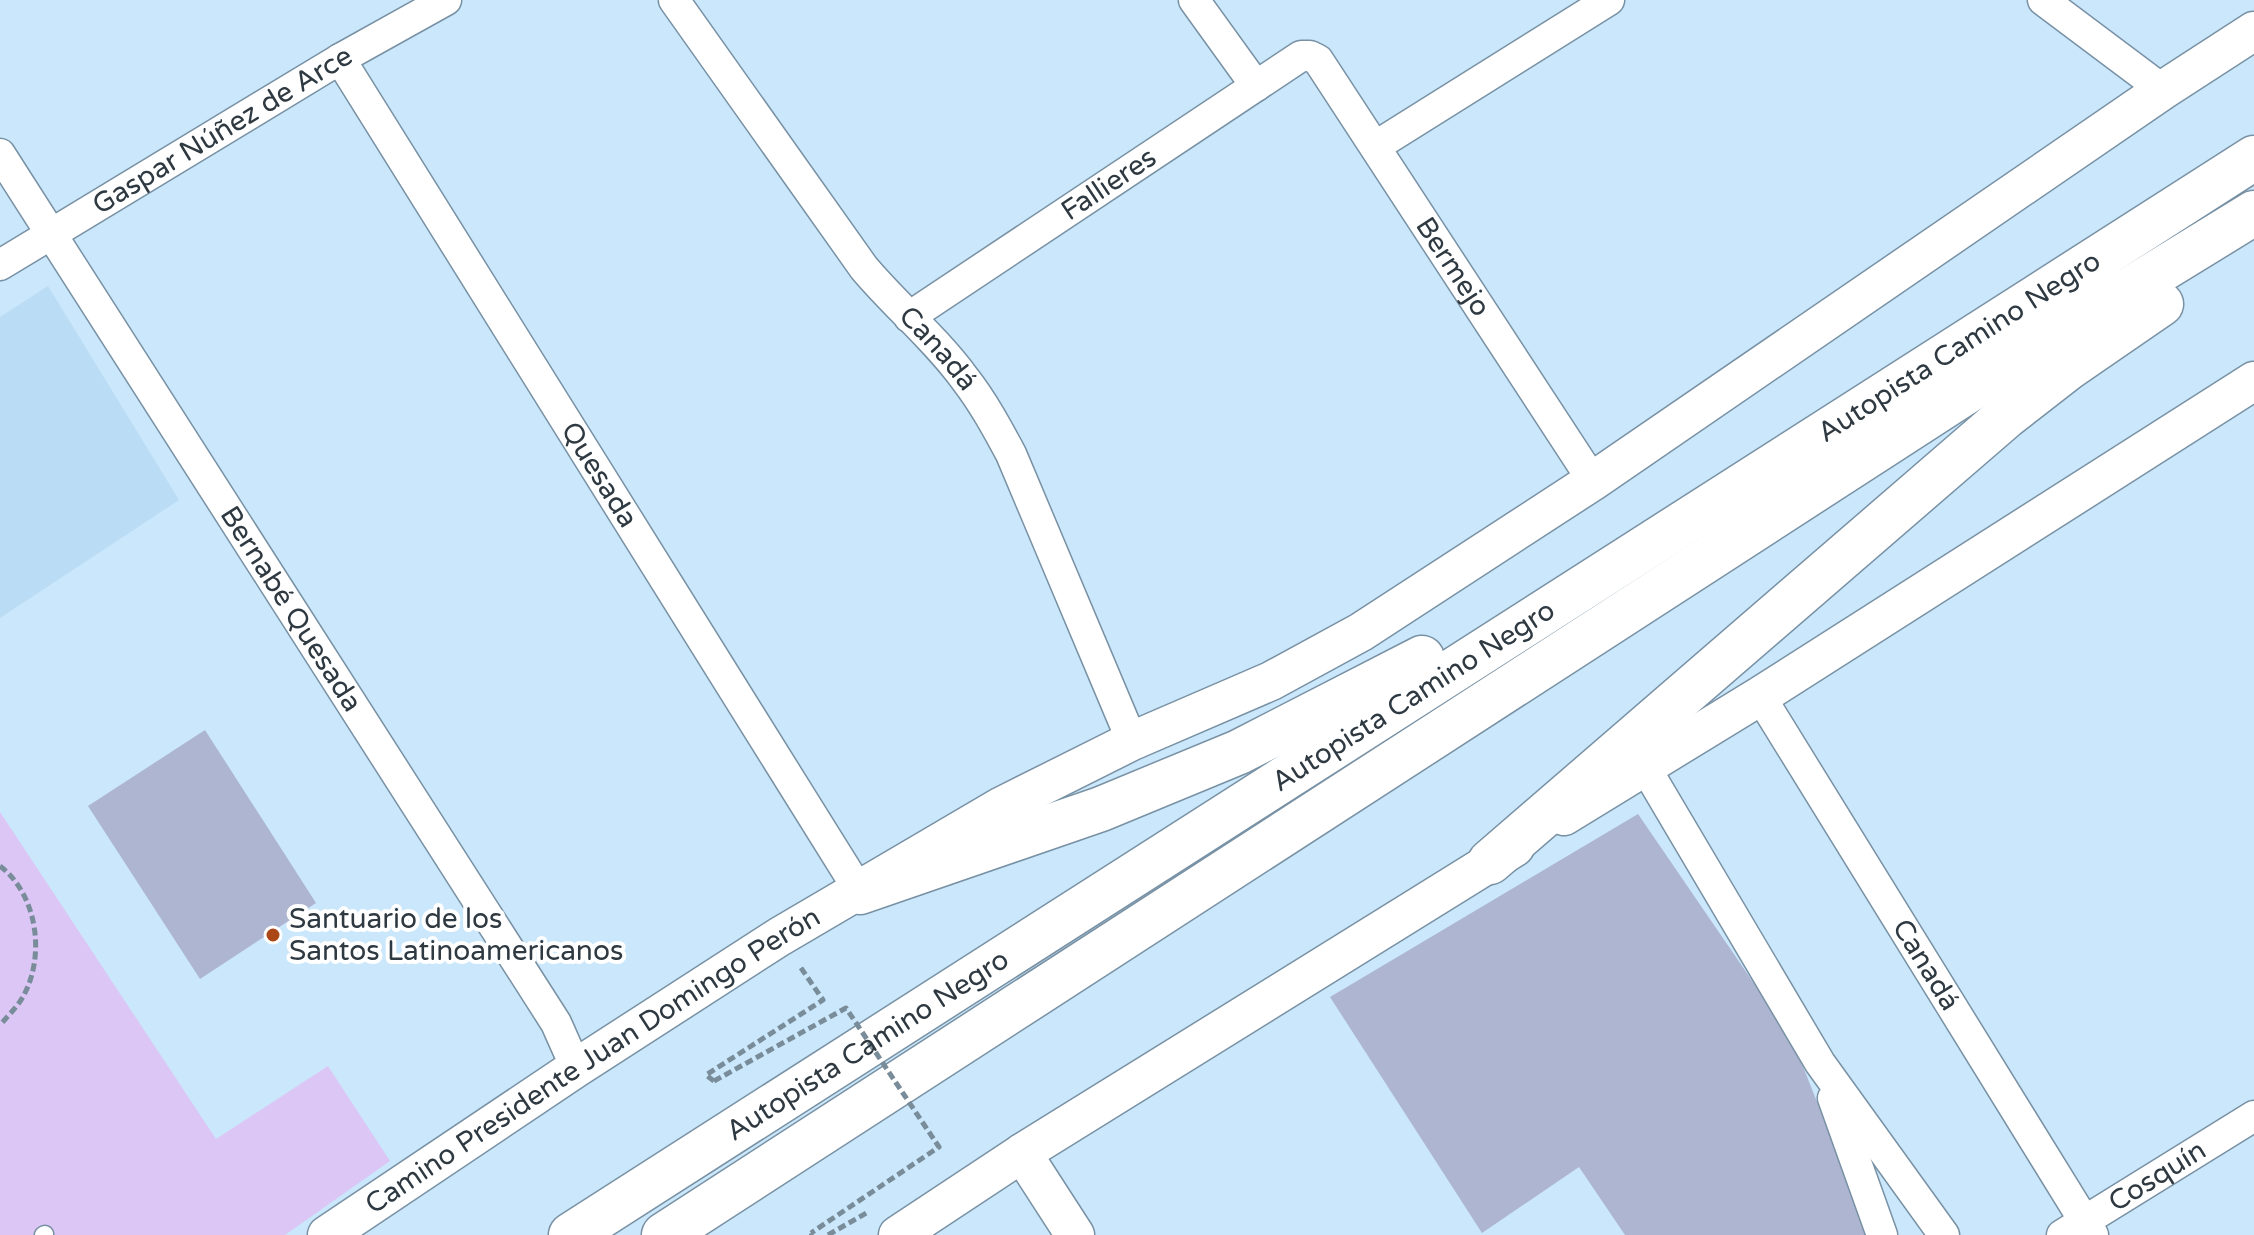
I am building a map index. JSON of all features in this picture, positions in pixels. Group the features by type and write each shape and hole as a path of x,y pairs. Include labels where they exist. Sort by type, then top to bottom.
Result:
{"highway":[{"name":"Autopista Camino Negro","path":"571,1235 2254,158"},
{"name":"Autopista Camino Negro","path":"664,1235 2034,348 2254,213"},
{"path":"1490,862 2005,417 2123,328 2254,239"},
{"path":"860,892 1101,809 1239,752 1669,530"}],"street":[{"name":"Gaspar Núñez de Arce","path":"0,265 340,59 446,0"},
{"name":"Canadá","path":"674,0 864,268 965,378 1011,454 1132,741"},
{"path":"1194,0 1256,86"},
{"path":"1376,146 1609,0"},
{"path":"2043,0 2163,90"},
{"name":"Camino Presidente Juan Domingo Perón","path":"327,1235 779,937 1002,806 1132,741 1271,681 1361,632 1593,481 2163,90 2254,31"},
{"name":"Fallieres","path":"909,317 1301,56 1310,56"},
{"name":"Bermejo","path":"1310,56 1318,60 1376,146 1593,481"},
{"name":"Quesada","path":"340,59 860,892"},
{"name":"Bernabé Quesada","path":"0,154 548,1010 576,1068"},
{"path":"898,1235 1022,1153 1760,696 2254,381"},
{"name":"Canadá","path":"1760,696 2080,1231"},
{"path":"1645,767 1820,1063 1944,1235"},
{"path":"1820,1063 1882,1235"},
{"name":"Cosquín","path":"2080,1231 2254,1116"},
{"path":"1022,1153 1075,1235"}],"path":[{"path":"0,866 26,898 36,932 34,968 30,979 21,999 0,1025"},
{"path":"779,937 823,1000 706,1075 714,1081 846,1008 939,1147 812,1234"}],"shaded area":[{"path":"48,286 179,500 0,618 0,317"},
{"path":"0,812 216,1139 328,1066 390,1161 285,1235 0,1235"}],"building":[{"path":"205,730 316,903 200,979 88,806"},
{"path":"1638,814 1792,1039 1870,1235 1625,1235 1579,1167 1482,1233 1330,997"}],"place":[{"name":"Santuario de los Santos Latinoamericanos","path":"273,935"}]}
